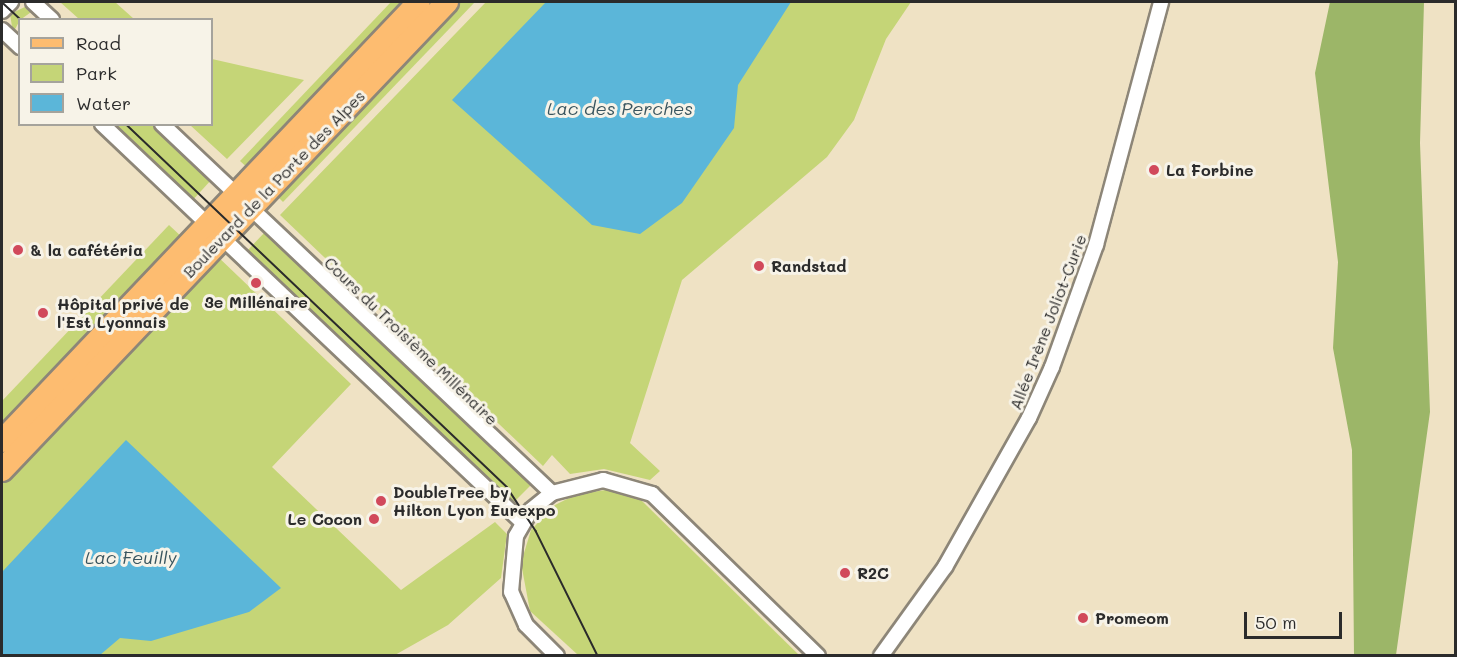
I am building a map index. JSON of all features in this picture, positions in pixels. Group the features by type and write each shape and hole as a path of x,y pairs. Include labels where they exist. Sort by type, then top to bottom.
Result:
{"main road":[{"name":"Boulevard de la Porte des Alpes","path":"2,470 419,2"},
{"name":"Boulevard de la Porte des Alpes","path":"243,202 447,2"},
{"name":"Boulevard de la Porte des Alpes","path":"2,441 214,233"}],"street":[{"path":"2,11 11,2"},
{"path":"33,2 50,18"},
{"name":"Allée Irène Joliot-Curie","path":"881,656 945,567 1047,377 1096,245 1161,2"},
{"path":"2,30 18,45"},
{"path":"104,126 214,233 522,522"},
{"name":"Cours du Troisième Millénaire","path":"164,126 552,493"},
{"path":"557,656 526,625 511,592 512,550 522,522 552,493 603,480 652,494 818,656"}],"green space":[{"path":"60,2 115,2 133,18 78,18"},
{"path":"391,2 405,2 250,170 240,161"},
{"path":"456,2 475,2 283,202 275,194"},
{"path":"486,2 911,2 886,39 854,120 827,157 682,280 630,443 660,471 650,480 604,469 570,474 552,455 543,466 280,215"},
{"path":"1330,2 1424,2 1420,143 1430,412 1396,655 1354,655 1352,450 1333,348 1338,262 1315,73"},
{"path":"27,6 34,10 23,18 18,18 18,24 13,33 10,14"},
{"path":"213,59 304,80 227,159 191,126 213,126"},
{"path":"111,126 155,126 212,179 191,202"},
{"path":"169,225 184,239 2,431 2,401"},
{"path":"266,231 532,484 510,506 245,253"},
{"path":"215,254 351,384 272,467 401,590 495,522 507,534 501,578 448,625 395,655 2,655 2,479"},
{"path":"606,490 641,500 799,655 578,655 530,611 521,563 531,530 555,505 577,494"}],"water":[{"name":"Lac des Perches","path":"546,2 791,2 738,85 734,128 682,203 640,234 592,225 452,100"},
{"name":"Lac Feuilly","path":"126,440 281,588 249,612 151,641 120,638 100,655 2,655 2,572"}],"tram line":[{"path":"2,2 19,18"},
{"path":"128,126 507,487 536,531 598,656"}],"place":[{"name":"La Forbine","path":"1154,170"},
{"name":"& la cafétéria","path":"18,250"},
{"name":"Randstad","path":"759,266"},
{"name":"3e Millénaire","path":"256,283"},
{"name":"Hôpital privé de l'Est Lyonnais","path":"43,313"},
{"name":"DoubleTree by Hilton Lyon Eurexpo","path":"381,501"},
{"name":"Le Cocon","path":"374,519"},
{"name":"R2C","path":"845,573"},
{"name":"Promeom","path":"1083,618"}]}
